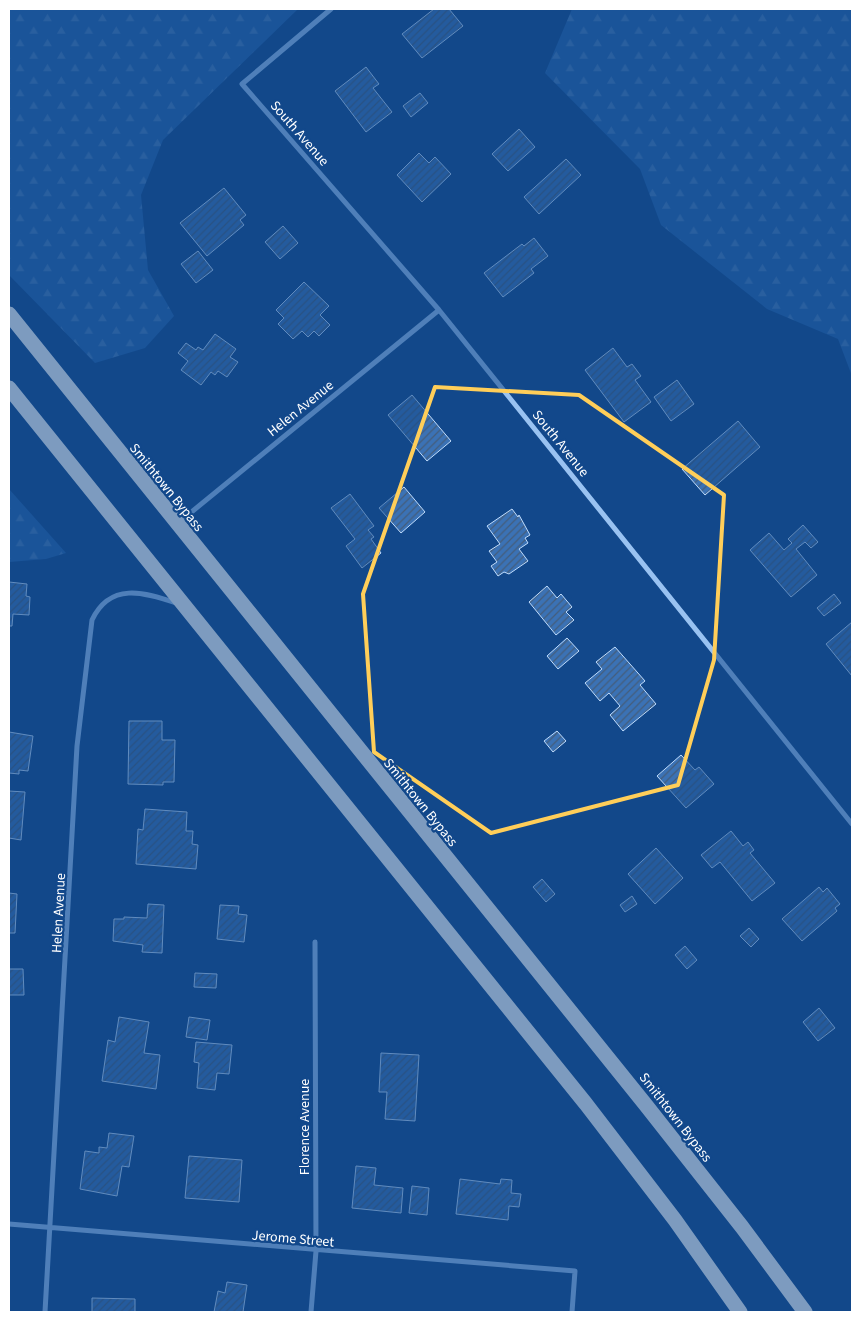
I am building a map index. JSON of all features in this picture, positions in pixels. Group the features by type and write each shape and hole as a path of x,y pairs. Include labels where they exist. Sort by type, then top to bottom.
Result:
{"highway":[{"name":"Smithtown Bypass","path":"9,314 176,524 646,1104 742,1227 805,1312"},
{"path":"9,388 586,1104 675,1220 740,1312"}],"street":[{"name":"South Avenue","path":"332,9 242,84 439,310 852,824"},
{"name":"Helen Avenue","path":"176,524 439,310"},
{"name":"Helen Avenue","path":"45,1312 77,746 92,620 102,606 110,600 131,592 152,595 184,605"},
{"name":"Florence Avenue","path":"311,1312 316,1251 315,942"},
{"name":"Jerome Street","path":"9,1224 316,1251 575,1271 572,1312"}],"highlighted area":[{"path":"435,387 579,395 724,495 714,660 678,785 491,833 374,752 363,594"}],"green space":[{"path":"9,9 298,9 163,140 141,195 148,270 174,316 145,348 95,363 9,275"},
{"path":"572,9 852,9 852,376 838,339 767,309 661,225 640,169 545,73"},
{"path":"9,489 66,553 46,559 9,562"}],"building":[{"path":"434,9 449,9 463,26 422,58 402,34"},
{"path":"366,67 379,84 373,88 392,112 366,132 335,91"},
{"path":"420,93 428,103 411,117 403,106"},
{"path":"519,129 535,147 508,171 492,154"},
{"path":"419,153 429,163 435,157 451,174 422,202 397,175"},
{"path":"566,159 581,175 539,214 524,197"},
{"path":"224,188 246,215 240,220 244,225 207,256 180,223"},
{"path":"283,226 298,243 280,259 265,242"},
{"path":"534,238 548,256 531,269 534,273 503,297 484,273 522,244 524,246"},
{"path":"198,251 213,270 196,283 181,264"},
{"path":"304,282 329,306 320,315 330,325 319,336 314,331 308,337 302,331 293,339 278,324 284,318 276,310"},
{"path":"215,334 236,349 230,357 238,362 227,377 218,371 215,375 211,372 201,385 181,370 188,361 178,353 186,343 196,350 198,347 203,350"},
{"path":"613,348 627,367 632,364 641,376 635,380 651,402 624,422 585,370"},
{"path":"677,380 694,404 671,421 654,397"},
{"path":"412,395 451,441 427,461 388,415"},
{"path":"738,421 760,447 705,495 682,469"},
{"path":"404,487 425,512 401,533 379,508"},
{"path":"350,494 374,526 368,530 374,537 371,539 381,553 362,568 346,546 355,539 331,508"},
{"path":"512,509 518,517 519,515 530,535 525,538 528,543 519,549 528,561 509,574 504,572 498,576 491,566 497,562 489,551 500,544 487,526"},
{"path":"803,525 818,542 811,548 805,542 796,549 817,575 791,597 750,550 769,533 784,550 792,543 788,539"},
{"path":"9,582 27,584 26,596 30,597 29,615 13,614 12,626 9,626"},
{"path":"547,586 557,598 561,594 572,607 566,612 574,620 556,635 529,602"},
{"path":"834,594 841,603 824,616 817,608"},
{"path":"852,622 852,676 826,644"},
{"path":"567,638 579,651 558,669 547,656"},
{"path":"615,647 645,681 640,685 656,704 623,731 610,715 620,706 609,693 600,701 585,683 602,669 596,662"},
{"path":"129,721 162,721 162,740 175,740 174,782 163,782 163,785 128,784"},
{"path":"557,731 566,741 553,752 544,741"},
{"path":"9,732 33,736 28,771 19,770 19,774 9,773"},
{"path":"681,755 695,770 699,767 714,784 686,808 657,776"},
{"path":"9,791 25,792 21,840 9,838"},
{"path":"145,809 187,812 186,831 193,831 192,844 198,845 196,869 136,864 138,829 143,830"},
{"path":"731,831 743,846 748,842 754,850 750,853 775,883 752,901 720,862 712,868 701,855"},
{"path":"656,848 683,878 655,904 628,874"},
{"path":"542,879 555,894 546,902 533,887"},
{"path":"819,887 823,892 827,888 840,904 835,908 837,911 802,941 782,919"},
{"path":"9,893 17,894 15,933 9,933"},
{"path":"632,896 637,904 625,912 620,905"},
{"path":"148,904 164,905 162,953 142,952 143,945 113,941 114,919 124,919 124,917 147,918"},
{"path":"220,905 239,906 238,914 247,915 244,942 217,939"},
{"path":"749,928 759,939 751,947 740,936"},
{"path":"685,946 697,960 687,969 675,955"},
{"path":"9,969 23,969 24,995 9,995"},
{"path":"195,973 217,974 216,988 194,987"},
{"path":"819,1008 835,1028 818,1041 803,1022"},
{"path":"119,1017 149,1022 144,1053 160,1055 156,1089 102,1081 108,1040 115,1042"},
{"path":"189,1017 210,1020 207,1040 186,1037"},
{"path":"196,1042 232,1045 229,1074 217,1073 215,1090 197,1088 199,1063 194,1062"},
{"path":"381,1053 419,1055 415,1121 385,1119 387,1092 379,1092"},
{"path":"109,1133 134,1136 129,1167 122,1166 117,1196 80,1189 85,1151 99,1153 99,1147 107,1148"},
{"path":"189,1156 242,1160 239,1202 185,1198"},
{"path":"356,1166 376,1168 374,1185 403,1188 401,1213 352,1208"},
{"path":"460,1179 500,1184 501,1179 512,1180 511,1193 521,1194 519,1207 509,1206 508,1220 456,1214"},
{"path":"412,1186 429,1188 427,1215 409,1213"},
{"path":"227,1282 247,1285 243,1312 214,1312 218,1291 225,1293"},
{"path":"92,1298 135,1299 135,1312 92,1312"}]}
